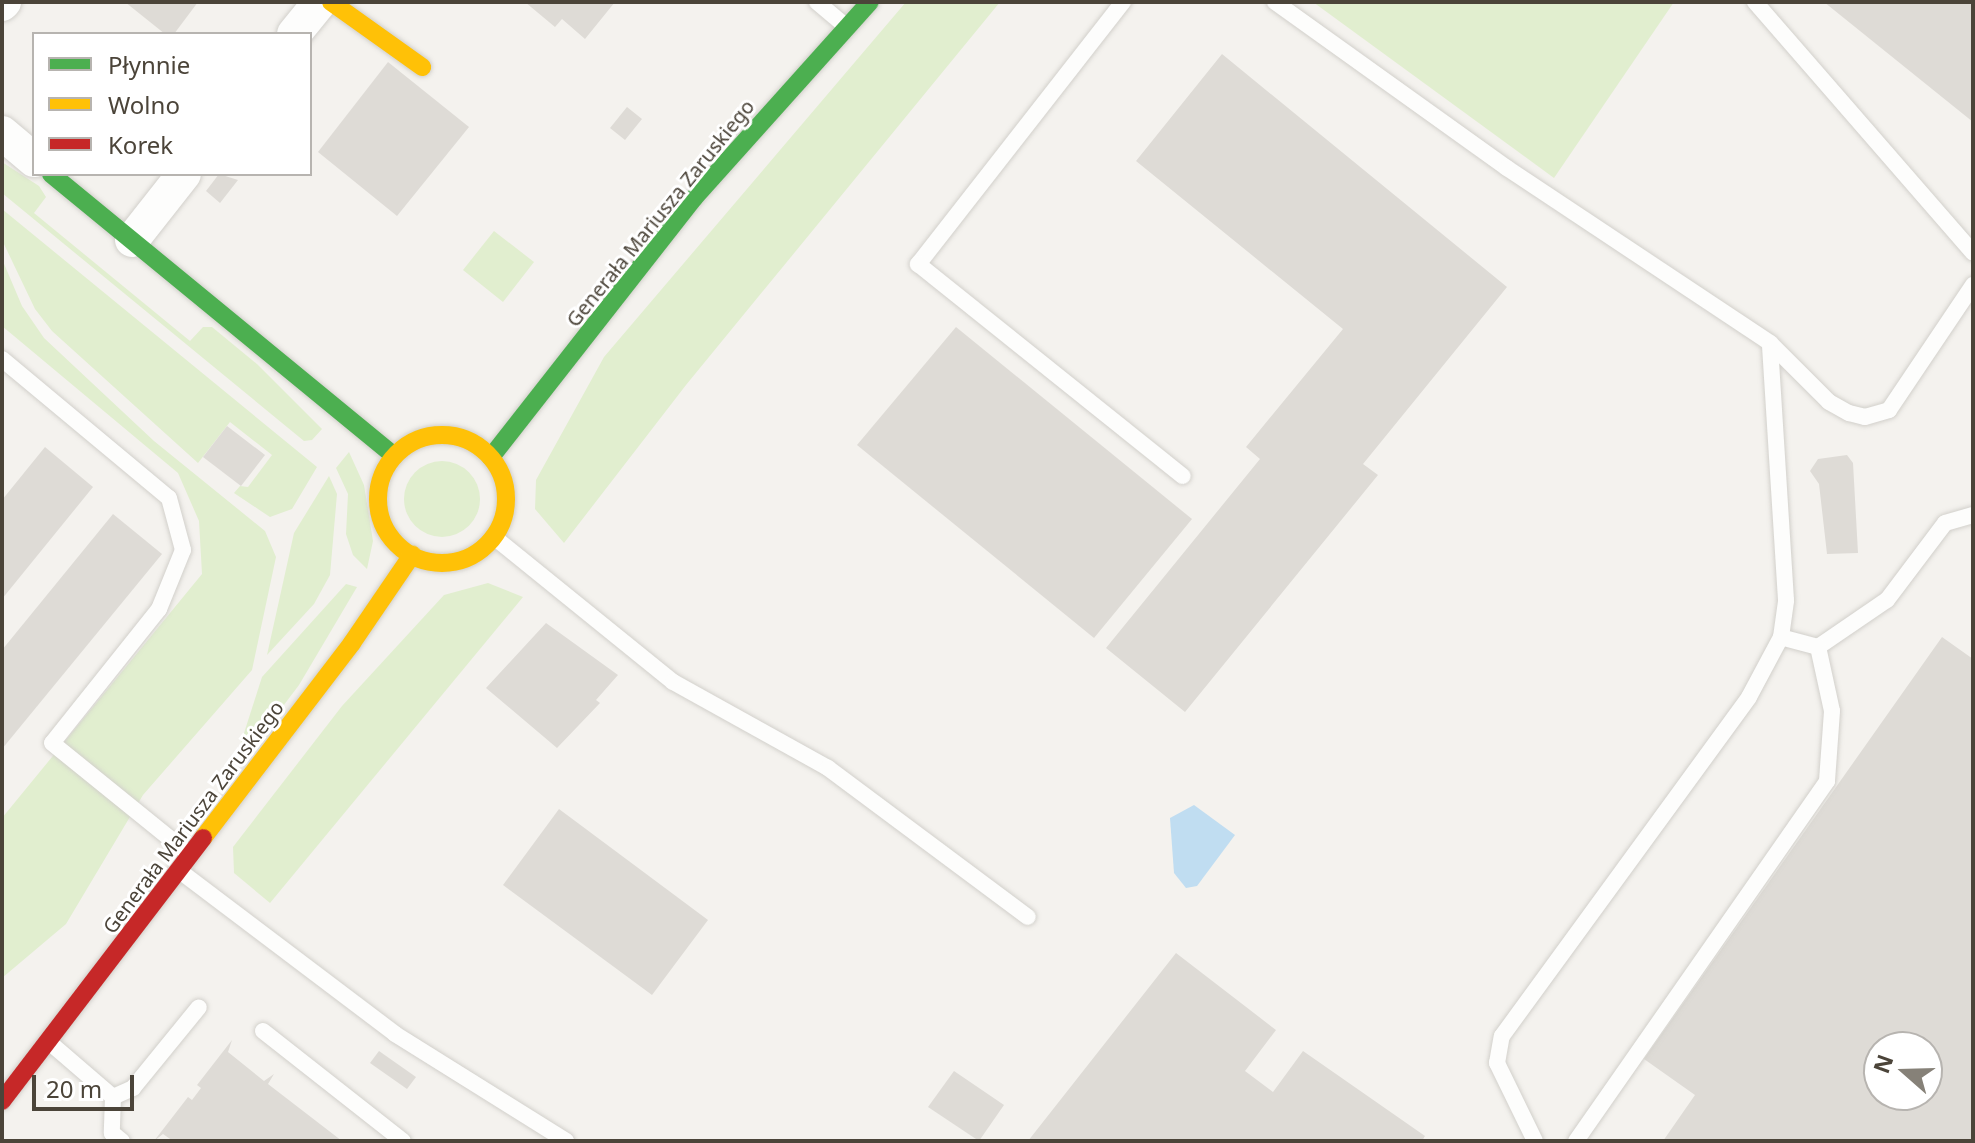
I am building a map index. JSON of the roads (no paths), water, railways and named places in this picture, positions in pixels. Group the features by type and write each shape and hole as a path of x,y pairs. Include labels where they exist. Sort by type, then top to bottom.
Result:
{"street":[{"path":"296,32 320,2"},
{"path":"331,2 422,67"},
{"name":"Generała Mariusza Zaruskiego","path":"491,457 694,198 870,2"},
{"path":"2,133 32,158"},
{"path":"132,240 182,176"},
{"path":"61,177 132,240 394,456"},
{"path":"451,436 491,457 505,488 502,522 494,537 456,562 412,555 391,536 379,510 381,481 394,456 420,439 451,436"},
{"name":"Generała Mariusza Zaruskiego","path":"2,1101 180,872 412,555"}],"lane":[{"path":"817,2 847,27"},
{"path":"1123,2 918,264 1183,476"},
{"path":"1275,2 1519,176 1770,343 1829,402 1849,413 1865,417 1889,410 1973,285"},
{"path":"1755,2 1973,253"},
{"path":"1535,1141 1497,1063 1502,1036 1749,697 1781,637 1786,600 1770,343"},
{"path":"2,359 169,498 183,550 159,609 52,743 192,856"},
{"path":"1781,637 1818,647 1887,600 1945,523 1973,515"},
{"path":"494,537 673,682 828,768 1028,917"},
{"path":"1576,1141 1827,781 1832,711 1818,647"},
{"path":"180,872 395,1034 566,1141"},
{"path":"113,1097 133,1088 199,1007"},
{"path":"263,1031 403,1141"},
{"path":"49,1042 113,1097"},
{"path":"2,1062 21,1078"},
{"path":"113,1097 112,1133 122,1141"}],"water":[{"path":"1194,805 1235,835 1197,886 1186,888 1174,873 1170,818"}]}
